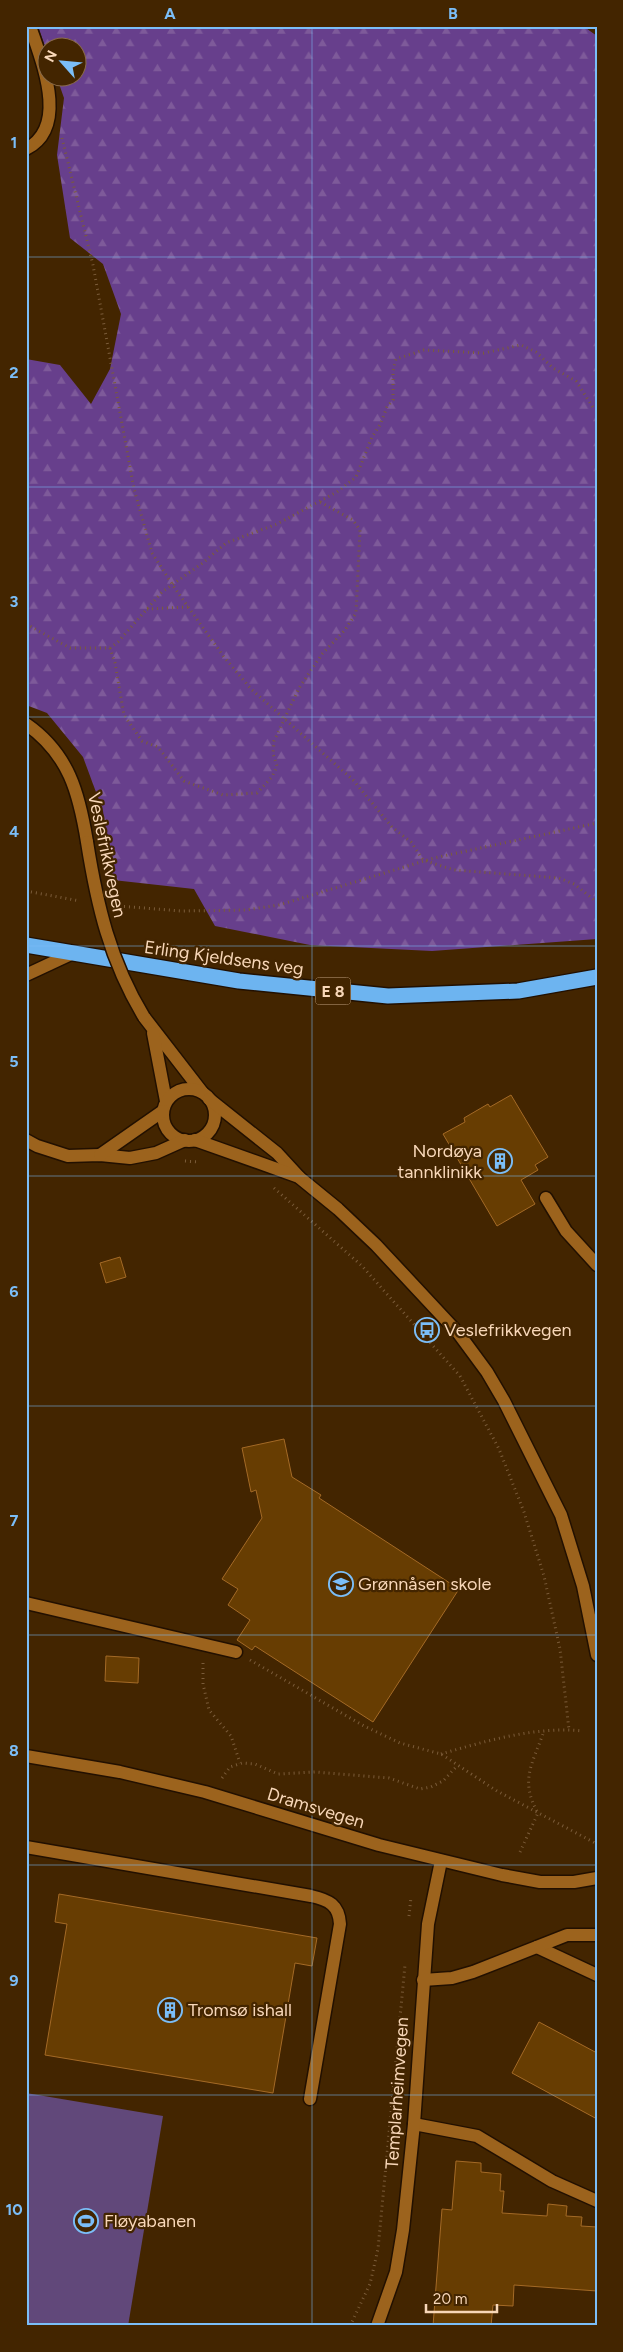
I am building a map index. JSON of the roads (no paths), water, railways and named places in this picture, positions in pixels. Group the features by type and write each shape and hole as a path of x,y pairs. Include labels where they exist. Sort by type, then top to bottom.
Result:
{"highway":[{"name":"Erling Kjeldsens veg","path":"26,945 239,981 388,996 518,991 597,977"}],"street":[{"path":"26,149 33,146 42,132 50,112 46,77 30,26"},
{"name":"Veslefrikkvegen","path":"26,724 42,735 64,762 80,802 94,885 107,939 128,989 153,1030 206,1096 277,1153 300,1178 338,1209 382,1252 459,1334 487,1372 509,1409 561,1515 583,1586 595,1636 597,1655"},
{"path":"26,975 71,954"},
{"name":"Veslefrikkvegen","path":"153,1030 165,1106"},
{"path":"26,1140 37,1146 68,1156 100,1155 130,1158 156,1153 204,1135 211,1128 214,1108 206,1096 192,1089 182,1089 173,1094 165,1106 100,1155"},
{"path":"165,1106 164,1121 168,1130 176,1137 190,1140"},
{"name":"Veslefrikkvegen","path":"190,1140 300,1178"},
{"path":"546,1198 566,1231 597,1266"},
{"path":"26,1603 236,1652"},
{"name":"Dramsvegen","path":"26,1756 120,1772 214,1795 379,1846 441,1861 540,1882 574,1882 597,1878"},
{"path":"26,1847 311,1896 332,1903 338,1911 340,1924 310,2099"},
{"name":"Templarheimvegen","path":"377,2326 396,2272 403,2230 414,2124 428,1924 441,1861"},
{"path":"423,1980 452,1978 472,1972 567,1935 597,1935"},
{"path":"537,1947 597,1975"},
{"path":"414,2124 477,2136 552,2181 597,2201"}],"place":[{"name":"Nordøya tannklinikk","path":"500,1161"},
{"name":"Veslefrikkvegen","path":"427,1330"},
{"name":"Grønnåsen skole","path":"341,1584"},
{"name":"Tromsø ishall","path":"170,2010"},
{"name":"Fløyabanen","path":"86,2221"}]}
